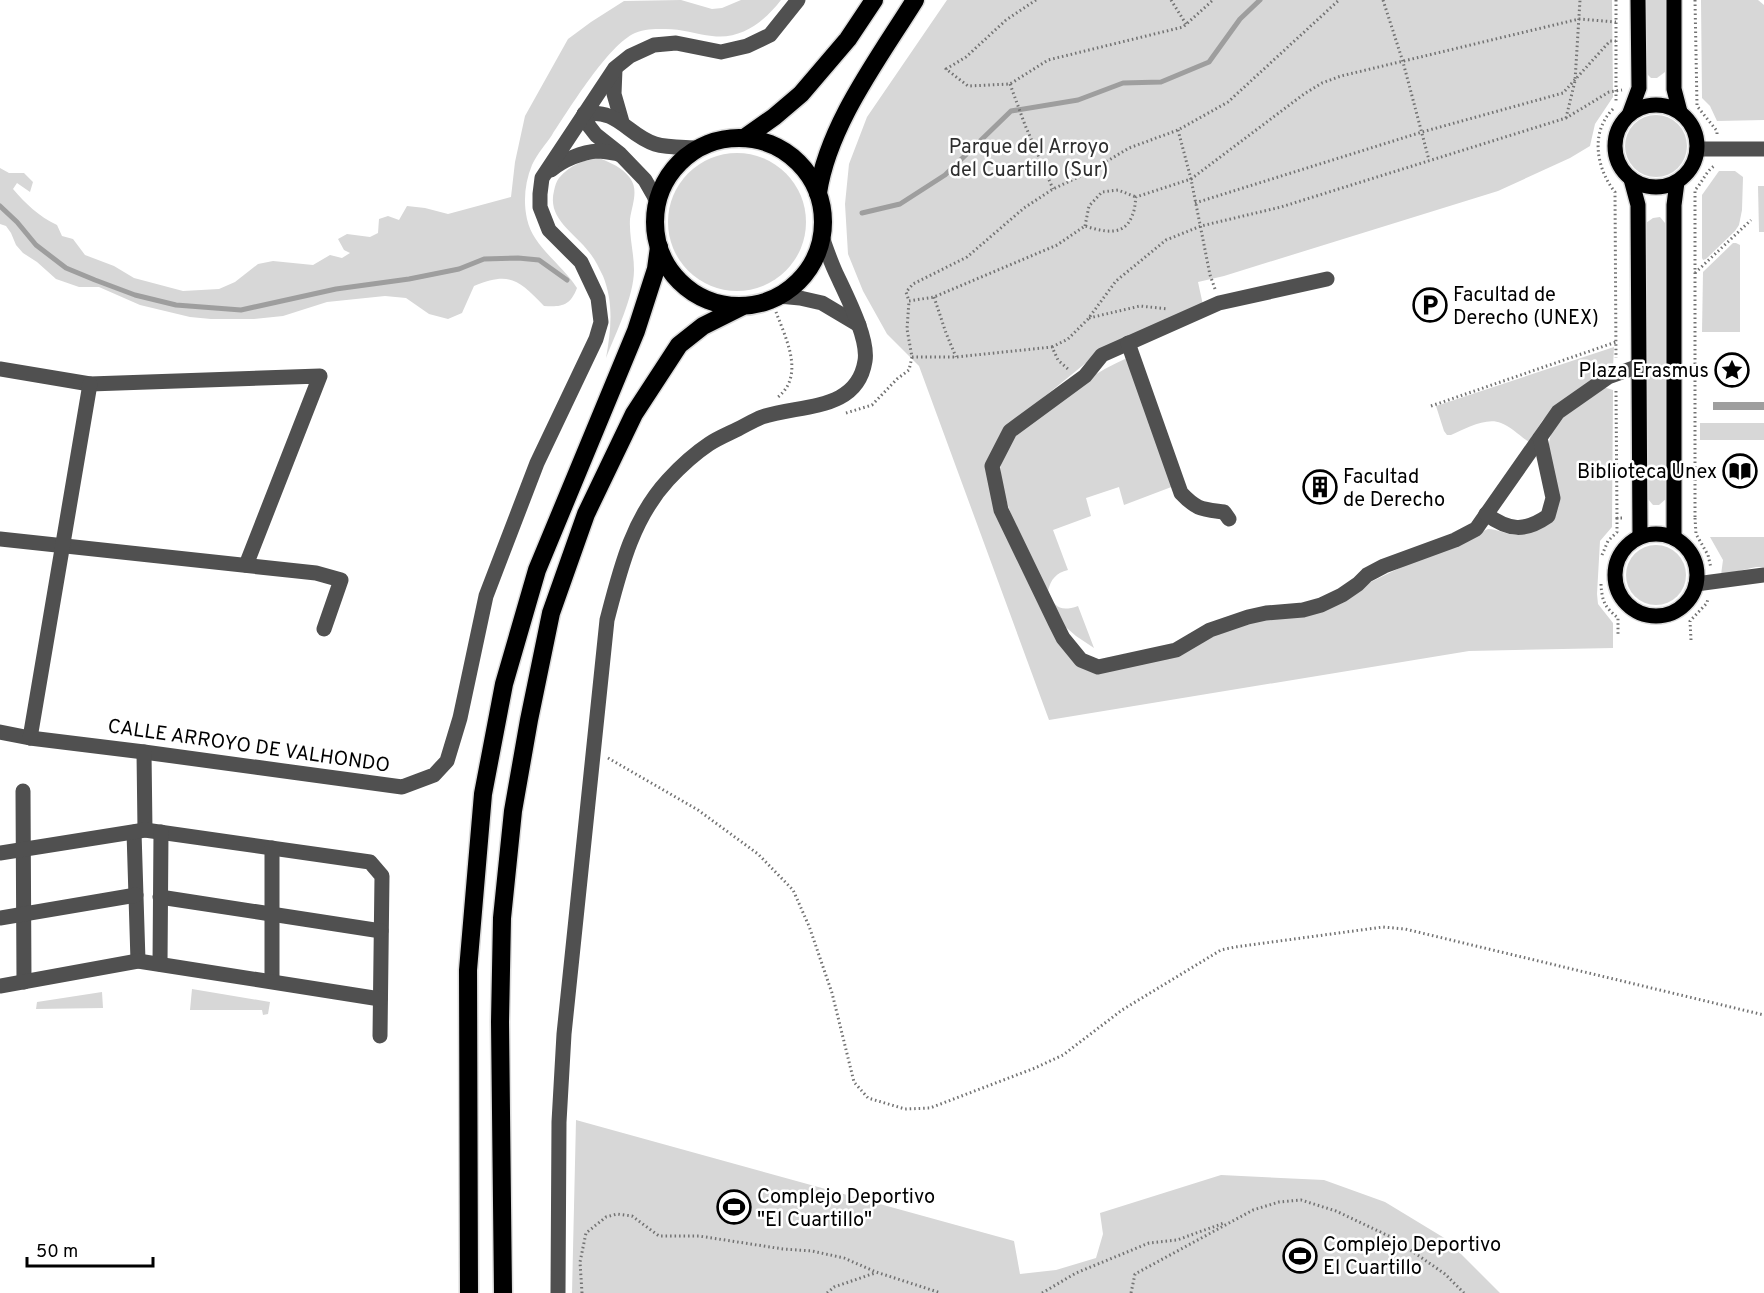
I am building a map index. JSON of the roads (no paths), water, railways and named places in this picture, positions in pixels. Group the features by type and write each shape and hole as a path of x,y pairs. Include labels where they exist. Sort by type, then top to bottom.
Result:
{"highway":[{"path":"744,138 801,94 848,39 874,0"},
{"path":"818,193 821,174 833,139 850,105 915,0"},
{"path":"503,1293 500,1022 502,918 513,811 551,613 586,514 634,414 679,345 704,326 741,307 774,299 795,285 817,255 822,237 822,215 818,193 808,174 794,158 776,146 744,138 720,140 698,148 680,162 661,191 657,201 655,220 659,247 668,267 676,277 706,300 741,307"},
{"path":"469,1293 468,970 483,794 504,684 537,570 636,331 656,269 659,247"}],"main road":[{"path":"1638,0 1639,88 1629,115 1620,127 1615,148 1619,163 1631,179 1638,205 1640,537"},
{"path":"1674,0 1674,89 1680,112"},
{"path":"1629,115 1643,107 1654,105 1665,105 1680,112 1694,131 1697,149 1690,170 1677,182 1655,187 1644,186 1631,179"},
{"path":"1674,538 1674,205 1677,182"},
{"path":"1657,534 1674,538 1685,546 1693,557 1697,570 1696,584 1688,601 1678,609 1666,615 1647,615 1630,606 1619,591 1616,572 1618,560 1625,549 1640,537 1657,534"}],"street":[{"path":"542,178 615,68 630,56 654,45 676,43 721,52 747,46 770,35 798,0"},
{"path":"615,68 614,94 622,122"},
{"path":"584,114 597,112 622,122 638,135 656,144 698,148"},
{"path":"584,114 596,135 620,154 645,180 657,201"},
{"path":"1697,149 1764,149"},
{"path":"542,178 559,163 579,155 599,151 620,154"},
{"name":"CALLE ARROYO DE VALHONDO","path":"0,732 30,738 402,787 434,774 447,761 460,718 486,596 537,463 596,339 601,322 598,298 581,262 549,230 540,207 542,178"},
{"path":"558,1293 559,1122 564,1034 607,620 621,565 644,512 667,481 686,462 710,444 761,418 785,411 816,407 842,397 857,384 866,360 865,346 859,325 822,237"},
{"path":"1327,279 1219,303 1102,355 1085,376 1010,431 992,466 1001,510 1063,638 1081,660 1098,667 1176,650 1210,630 1248,616 1266,612 1303,610 1321,605 1342,595 1367,575 1384,566 1455,540 1476,529 1558,412 1608,377 1639,366"},
{"path":"774,299 800,298 822,303 859,325"},
{"path":"1128,343 1181,493 1201,509 1224,512 1229,519"},
{"path":"0,369 90,384 320,376 246,565"},
{"path":"30,738 90,384"},
{"path":"1486,514 1499,524 1520,529 1535,525 1548,516 1553,498 1540,438"},
{"path":"0,539 316,573 341,580 324,629"},
{"path":"1696,584 1764,576"},
{"path":"138,961 136,895 144,752"},
{"path":"23,791 24,982"},
{"path":"0,853 139,831 161,832 370,862 382,876 380,1036"},
{"path":"160,964 161,832"},
{"path":"272,848 272,981"},
{"path":"0,918 136,895"},
{"path":"160,897 381,931"},
{"path":"0,986 138,961 380,999"}],"waterway":[{"path":"862,213 900,204 945,175 1011,111 1078,100 1123,83 1161,82 1209,62 1240,19 1260,0"},
{"path":"0,206 36,245 66,268 135,295 176,305 241,310 336,289 409,279 459,269 484,259 539,260 567,280"}],"place":[{"name":"Facultad de Derecho (UNEX)","path":"1430,305"},
{"name":"Plaza Erasmus","path":"1732,370"},
{"name":"Biblioteca Unex","path":"1740,471"},
{"name":"Facultad de Derecho","path":"1320,487"},
{"name":"Complejo Deportivo \"El Cuartillo\"","path":"734,1207"},
{"name":"Complejo Deportivo El Cuartillo","path":"1300,1256"}],"park label":[{"name":"Parque del Arroyo del Cuartillo (Sur)","path":"1029,158"}]}
